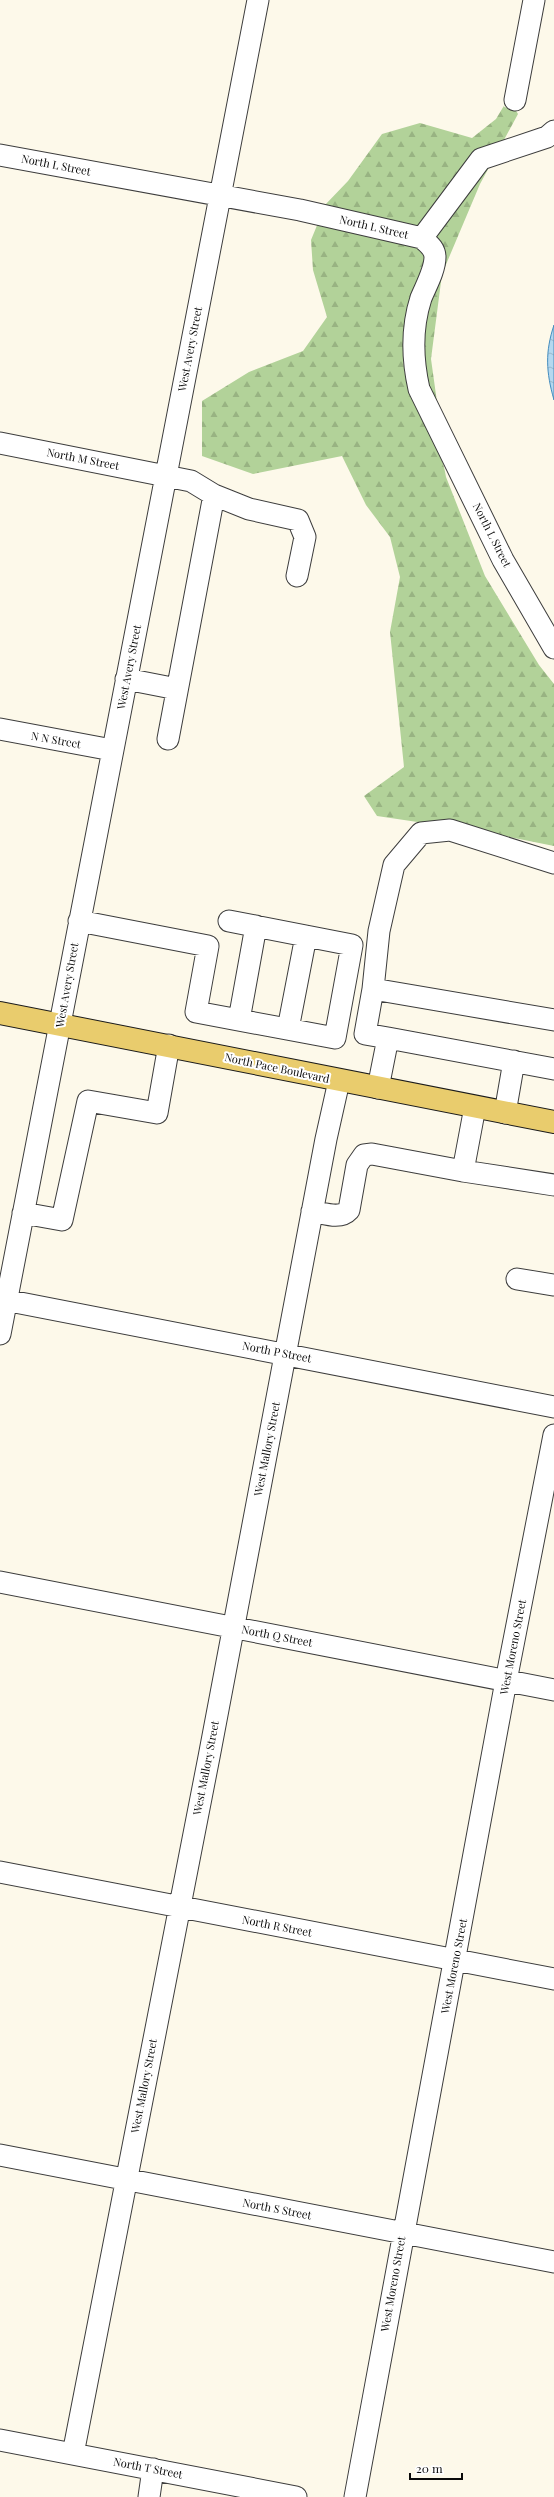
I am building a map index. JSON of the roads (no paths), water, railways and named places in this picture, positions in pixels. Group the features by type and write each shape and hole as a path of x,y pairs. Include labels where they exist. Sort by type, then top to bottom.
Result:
{"main road":[{"name":"North Pace Boulevard","path":"0,1013 168,1045 339,1081 554,1122"}],"street":[{"name":"West Avery Street","path":"0,1334 3,1300 23,1213 60,1025 165,475 258,0"},
{"path":"516,100 534,0"},
{"path":"422,238 481,159 547,137 554,131"},
{"name":"North L Street","path":"0,155 300,210 422,238 434,250 435,259 418,307 413,340 414,366 420,389 504,560 554,648"},
{"name":"North M Street","path":"0,443 191,481 214,495 250,509 298,520 305,537 297,576"},
{"path":"168,739 214,495"},
{"path":"126,679 177,689"},
{"name":"N N Street","path":"0,729 112,750"},
{"path":"554,863 450,830 421,833 394,865 379,931 373,989 365,1034 554,1069"},
{"path":"79,921 208,946 196,1012 335,1038 352,945 229,921"},
{"path":"239,1020 256,926"},
{"path":"288,1029 306,936"},
{"path":"373,989 554,1020"},
{"path":"378,1088 388,1038"},
{"path":"23,1213 62,1220 88,1100 157,1113 168,1045"},
{"path":"505,1113 514,1061"},
{"name":"West Mallory Street","path":"72,2454 179,1907 312,1211 339,1081"},
{"path":"463,1171 475,1107"},
{"path":"312,1211 339,1216 346,1214 349,1210 357,1166 364,1155 372,1154 463,1171 554,1185"},
{"path":"517,1278 554,1284"},
{"name":"North P Street","path":"3,1300 554,1407"},
{"name":"West Moreno Street","path":"355,2497 403,2233 456,1960 506,1681 554,1435"},
{"name":"North Q Street","path":"0,1582 554,1690"},
{"name":"North R Street","path":"0,1872 554,1979"},
{"name":"North S Street","path":"0,2155 554,2262"},
{"name":"North T Street","path":"0,2440 153,2469 274,2495 296,2497"},
{"path":"149,2497 153,2469"}],"water":[{"path":"554,325 554,400 549,380 548,353"}]}
